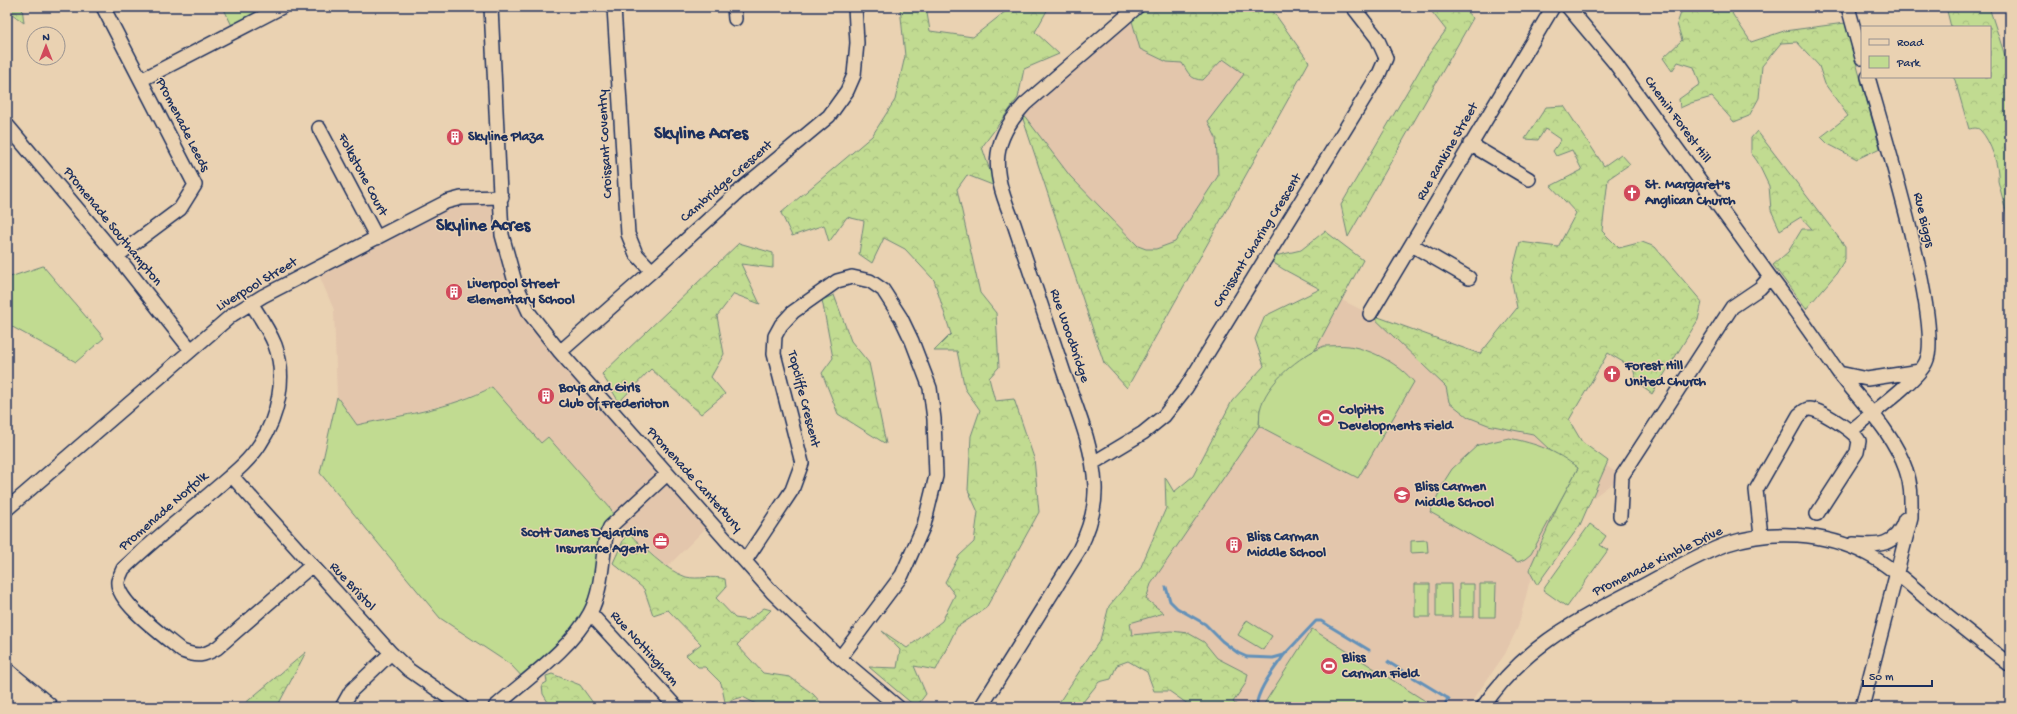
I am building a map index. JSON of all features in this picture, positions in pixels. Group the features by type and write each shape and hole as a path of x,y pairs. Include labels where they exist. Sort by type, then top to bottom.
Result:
{"highway":[{"path":"7,674 47,707"},
{"path":"7,696 20,707"}],"street":[{"name":"Promenade Leeds","path":"103,7 195,185 180,209 117,256"},
{"path":"141,80 282,7"},
{"name":"Promenade Canterbury","path":"492,7 502,197 502,235 515,282 530,314 560,352 772,592 840,658 898,707"},
{"name":"Croissant Coventry","path":"614,7 628,234 636,254 652,272"},
{"name":"Cambridge Crescent","path":"560,352 652,272 744,186 830,116 847,91 854,75 857,43 855,7"},
{"name":"Rue Woodbridge","path":"981,707 1087,535 1093,514 1095,488 1093,463 1084,426 1014,224 1001,192 997,174 997,158 1001,139 1010,120 1020,110 1137,7"},
{"name":"Croissant Charing Crescent","path":"1093,463 1143,433 1164,416 1186,388 1379,74 1386,58 1377,38 1353,7"},
{"name":"Rue Rankine Street","path":"1370,314 1553,7"},
{"name":"Chemin Forest Hill","path":"1568,7 1614,62 1770,277 1796,310 1840,373 1872,413 1899,453 1907,471 1912,490"},
{"path":"1848,7 1861,54"},
{"name":"Rue Biggs","path":"1851,431 1920,371 1930,354 1930,330 1925,303 1897,179 1868,78"},
{"name":"Promenade Southampton","path":"7,125 117,256 191,350"},
{"name":"Folkstone Court","path":"319,128 377,238"},
{"path":"1470,144 1530,179"},
{"name":"Liverpool Street","path":"7,508 232,314 446,202 461,198 502,197"},
{"path":"1412,245 1468,278"},
{"name":"Topcliffe Crescent","path":"744,561 792,490 802,463 774,354 775,336 781,325 793,312 837,281 852,277 870,281 883,290 901,318 912,341 930,388 934,419 936,476 924,526 902,575 840,658"},
{"path":"1620,516 1622,476 1732,307 1760,288 1770,277"},
{"name":"Promenade Norfolk","path":"251,303 275,346 280,369 279,388 273,419 260,445 231,475 123,569 118,581 120,592 126,603 182,651 194,655 206,655 217,648 311,566"},
{"path":"1840,373 1867,379 1920,371"},
{"path":"1761,536 1756,490 1799,415 1809,409 1817,411 1851,431 1858,441 1857,452 1817,514"},
{"path":"494,707 573,638 590,613 596,596 606,536 610,527 667,474"},
{"name":"Rue Bristol","path":"231,475 311,566 391,653 409,670 462,707"},
{"path":"1841,543 1875,545 1893,539 1902,527 1912,490"},
{"path":"1862,707 1911,518 1912,490"},
{"name":"Promenade Kimble Drive","path":"1482,707 1518,664 1566,627 1710,551 1727,544 1761,536 1802,536 1824,538 1868,554 1896,574 2010,665"},
{"name":"Rue Nottingham","path":"590,613 676,707"},
{"path":"342,707 351,691 391,653"}],"shaded area":[{"path":"1270,7 1309,62 1135,357 1020,110 1130,14"},
{"path":"502,197 515,282 552,343 711,523 667,567 615,522 611,509 548,437 541,443 492,387 453,403 357,425 337,397 334,310 316,268 446,202"},
{"name":"Bliss Carmen Middle School","path":"1320,289 1370,314 1622,476 1586,503 1542,557 1529,584 1518,627 1505,654 1468,707 1219,707 1124,632"}],"green space":[{"path":"7,7 22,7 24,23 7,10"},
{"path":"223,7 282,7 235,32"},
{"path":"900,7 926,7 930,31 973,37 1011,7 1049,7 1035,32 1059,54 1024,69 1018,98 982,147 995,186 967,175 957,189 980,293 996,313 999,367 989,378 995,401 1014,399 1034,458 1039,512 986,608 957,627 936,670 914,666 926,694 916,707 869,667 897,668 900,650 882,631 907,648 942,621 955,595 945,582 959,556 974,542 978,512 968,490 971,436 980,410 965,389 957,351 934,351 951,334 934,280 905,249 884,238 872,263 859,254 864,221 847,217 829,242 824,225 792,236 781,213 872,136 895,100 905,56"},
{"path":"1137,7 1270,7 1309,62 1127,388 1104,363 1020,110 1070,176 1138,246 1146,249 1156,249 1175,242 1218,176 1216,138 1208,121 1244,74 1223,59 1203,80 1199,80 1190,75 1182,63 1167,62 1140,49 1130,14"},
{"path":"1428,7 1461,7 1473,18 1348,237 1341,205 1429,54 1446,30"},
{"path":"1683,7 1730,7 1733,15 1751,42 1784,31 1845,23 1880,148 1857,159 1828,144 1821,137 1848,116 1825,84 1819,66 1797,42 1781,43 1762,66 1759,98 1749,116 1734,122 1712,97 1680,108 1679,99 1700,84 1694,67 1678,62 1672,71 1663,58 1682,40 1677,24"},
{"path":"1946,7 1989,7 2010,71 2010,226 1998,181 1994,154 1988,141 1979,129 1969,129 1954,78 1991,78 1991,26 1951,26"},
{"path":"1564,106 1604,166 1621,154 1630,164 1608,179 1602,231 1619,248 1642,242 1655,247 1702,302 1698,320 1652,394 1637,383 1633,368 1608,353 1569,420 1582,442 1608,461 1580,525 1537,585 1529,570 1558,505 1578,468 1551,451 1533,434 1488,425 1468,417 1449,402 1446,387 1370,314 1480,354 1517,308 1511,277 1520,242 1558,247 1576,213 1551,186 1582,170 1572,150 1556,156 1553,151 1561,140 1545,129 1538,140 1525,139 1546,107"},
{"path":"1757,131 1845,246 1845,259 1836,274 1806,309 1773,265 1788,252 1802,229 1812,229 1801,217 1780,230 1771,210 1769,186 1757,161 1751,153 1751,138"},
{"path":"1325,231 1363,260 1315,350 1304,357 1260,409 1259,426 1151,584 1146,599 1164,613 1130,623 1132,635 1171,631 1188,633 1204,642 1217,658 1248,674 1246,683 1233,702 1239,707 1192,707 1169,691 1154,691 1147,672 1128,661 1117,665 1111,679 1099,682 1079,707 1056,707 1100,640 1109,606 1140,569 1166,508 1165,477 1174,492 1193,476 1232,401 1264,366 1255,339 1265,316 1320,289 1266,258 1301,250"},
{"path":"739,243 773,253 773,268 741,264 760,304 734,294 717,316 724,354 711,377 725,394 701,414 651,369 619,402 602,374"},
{"path":"43,266 104,338 76,362 7,324 7,278"},
{"path":"834,295 851,341 869,363 886,444 838,414 822,373 833,358 822,300"},
{"name":"Colpitts Developments Field","path":"1324,346 1349,346 1376,354 1401,369 1414,382 1358,478 1259,426 1260,410 1263,400 1276,381 1304,356"},
{"path":"492,387 541,443 548,437 611,509 615,522 594,602 527,682 511,665 440,618 320,473 337,397 357,425 443,406 476,395"},
{"path":"1509,438 1545,448 1578,468 1531,554 1518,562 1430,512 1445,480 1452,469 1478,445"},
{"path":"1590,524 1606,536 1600,545 1608,550 1567,607 1543,590"},
{"path":"627,532 669,569 691,578 716,577 725,579 726,587 716,598 735,618 748,620 764,608 771,610 737,645 763,673 790,677 813,694 825,707 757,707 758,705 743,697 725,702 721,683 705,667 698,667 686,655 701,644 668,610 653,615 644,589 613,563"},
{"path":"1427,540 1428,552 1411,553 1411,541"},
{"path":"1415,584 1430,584 1430,617 1415,617"},
{"path":"1436,584 1451,584 1452,617 1436,617"},
{"path":"1459,584 1474,584 1474,617 1459,617"},
{"path":"1480,584 1496,584 1495,617 1480,617"},
{"path":"1247,620 1272,636 1263,650 1238,635"},
{"name":"Bliss Carman Field","path":"1312,629 1430,704 1428,707 1262,707"},
{"path":"306,652 277,707 241,707 243,705"},
{"path":"552,674 580,685 596,707 551,707 543,694 542,685 547,682 546,676"}],"waterway":[{"path":"1166,587 1170,601 1177,608 1205,624 1222,641 1238,653 1247,657 1273,658 1284,655 1316,621 1321,621 1369,650"},
{"path":"1256,707 1257,700 1263,686 1284,655"},
{"path":"1388,662 1449,699"},
{"path":"1444,707 1448,698"}],"place":[{"name":"Skyline Plaza","path":"455,137"},
{"name":"St. Margaret's Anglican Church","path":"1632,193"},
{"name":"Liverpool Street Elementary School","path":"454,292"},
{"name":"Forest Hill United Church","path":"1612,374"},
{"name":"Boys and Girls Club of Fredericton","path":"546,396"},
{"name":"Colpitts Developments Field","path":"1326,418"},
{"name":"Bliss Carmen Middle School","path":"1402,495"},
{"name":"Scott Janes Dejardins Insurance Agent","path":"661,541"},
{"name":"Bliss Carman Middle School","path":"1234,545"},
{"name":"Bliss Carman Field","path":"1329,666"}],"district":[{"name":"Skyline Acres","path":"701,134"},
{"name":"Skyline Acres","path":"483,226"}]}
